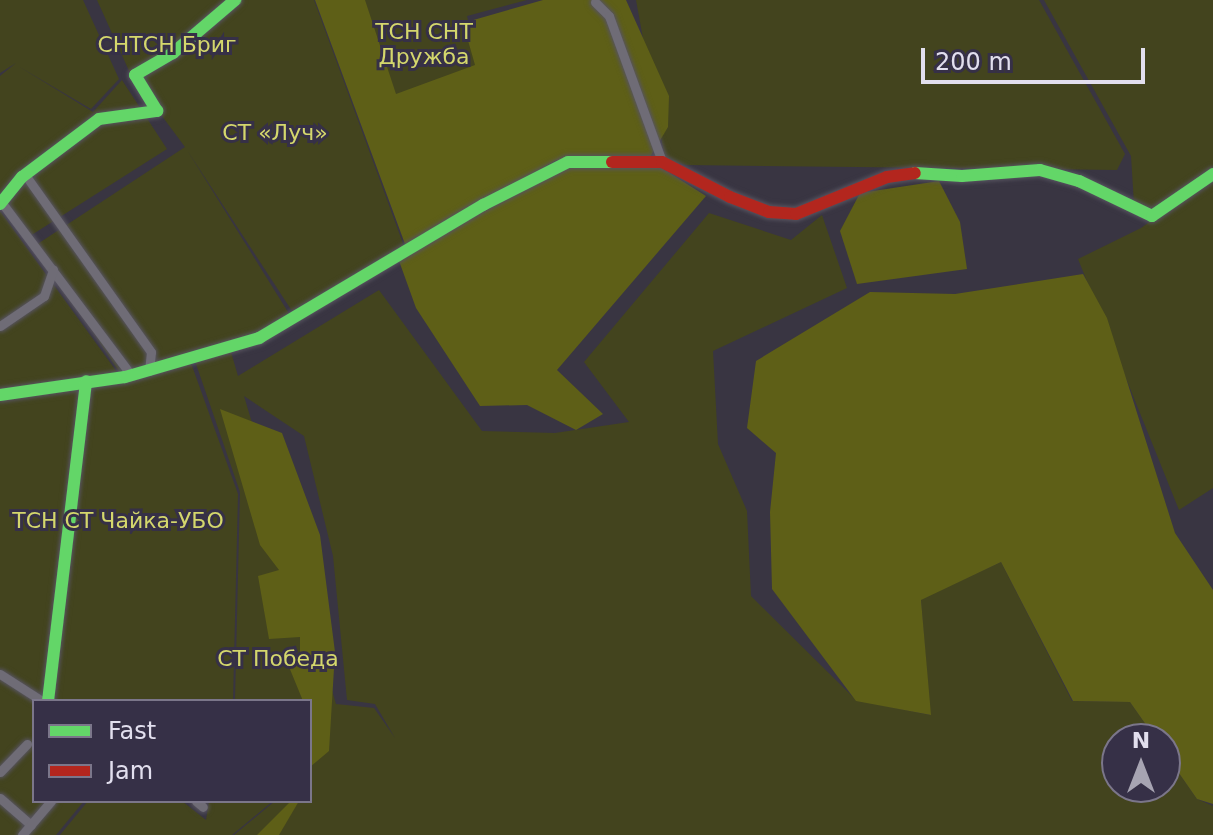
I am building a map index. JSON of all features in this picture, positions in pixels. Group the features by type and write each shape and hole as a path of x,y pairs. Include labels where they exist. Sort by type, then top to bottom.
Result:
{"street":[{"path":"131,375 1,203 26,176 99,119 157,111 135,75 173,53 235,0"},
{"path":"595,2 609,16 662,162"},
{"path":"0,395 131,375 259,338 568,162 662,162 769,212 796,214 887,177 921,172 962,176 1040,170 1079,181 1152,216 1213,174"},
{"path":"26,176 151,352 149,371"},
{"path":"0,326 44,296 53,270"},
{"path":"45,699 86,381"},
{"path":"0,674 42,699"},
{"path":"0,772 27,744"},
{"path":"0,798 31,825"},
{"path":"22,835 49,803"}],"green space":[{"path":"0,0 83,0 119,79 91,109 18,66 93,112 122,80 167,149 30,236 0,193 0,76 16,63 0,73"},
{"path":"97,0 314,0 405,249 292,311 187,150 293,320 231,352 238,376 379,290 482,431 555,433 629,422 584,362 709,213 791,240 822,215 847,288 713,351 718,444 747,511 751,596 856,700 930,715 921,599 1001,562 1072,701 1130,702 1145,723 1101,723 1101,803 1181,803 1181,776 1197,799 1213,806 1213,835 234,835 273,803 312,803 312,699 235,699 240,492 195,361 191,363 238,494 233,699 32,699 32,803 82,803 56,835 0,835 0,401 125,381 36,245 185,147 130,73","holes":["244,396 304,436 333,556 347,700 375,704 395,738 374,708 336,704"]},
{"name":"ТСН СНТ Дружба","path":"364,0 527,0 467,16 480,67 396,99"},
{"path":"636,0 1039,0 1125,154 1117,170 686,165 665,159"},
{"path":"1044,0 1213,0 1213,168 1151,213 1134,204 1131,156"},
{"path":"1213,176 1213,488 1179,510 1078,259 1141,228"},
{"path":"0,211 117,372 0,393"},
{"path":"86,803 185,803 206,820 209,803 271,803 232,835 60,835"}],"shaded area":[{"path":"315,0 365,0 396,94 475,65 463,23 543,0 626,0 669,96 668,127 649,159 557,160 405,244"},
{"path":"657,165 706,196 557,370 603,414 576,430 527,405 480,406 416,308 398,258 564,168"},
{"path":"939,181 960,222 967,269 857,284 840,231 860,193"},
{"path":"1083,274 1107,318 1175,533 1213,590 1213,804 1197,799 1181,776 1181,723 1145,723 1130,702 1073,701 1001,562 921,600 931,715 856,701 772,589 770,512 776,453 747,428 756,361 870,292 955,294"},
{"path":"220,409 282,433 320,535 335,652 329,751 312,765 312,699 302,699 287,662 300,658 300,637 269,639 258,576 279,570 260,545"},
{"path":"289,803 298,803 279,835 257,835"}],"traffic: fast":[{"path":"0,204 22,177 99,119 157,111 135,75 173,53 235,0"},
{"path":"0,395 125,377 259,338 483,205 568,162 612,162"},
{"path":"915,173 962,176 1040,170 1079,181 1152,216 1213,174"},
{"path":"48,699 86,381"}],"traffic: jam":[{"path":"612,162 662,162 730,197 769,212 796,214 887,177 915,173"}],"park label":[{"name":"СНТСН Бриг","path":"167,45"},
{"name":"СТ «Луч»","path":"275,133"},
{"name":"ТСН СТ Чайка-УБО","path":"118,521"},
{"name":"СТ Победа","path":"278,659"}]}
